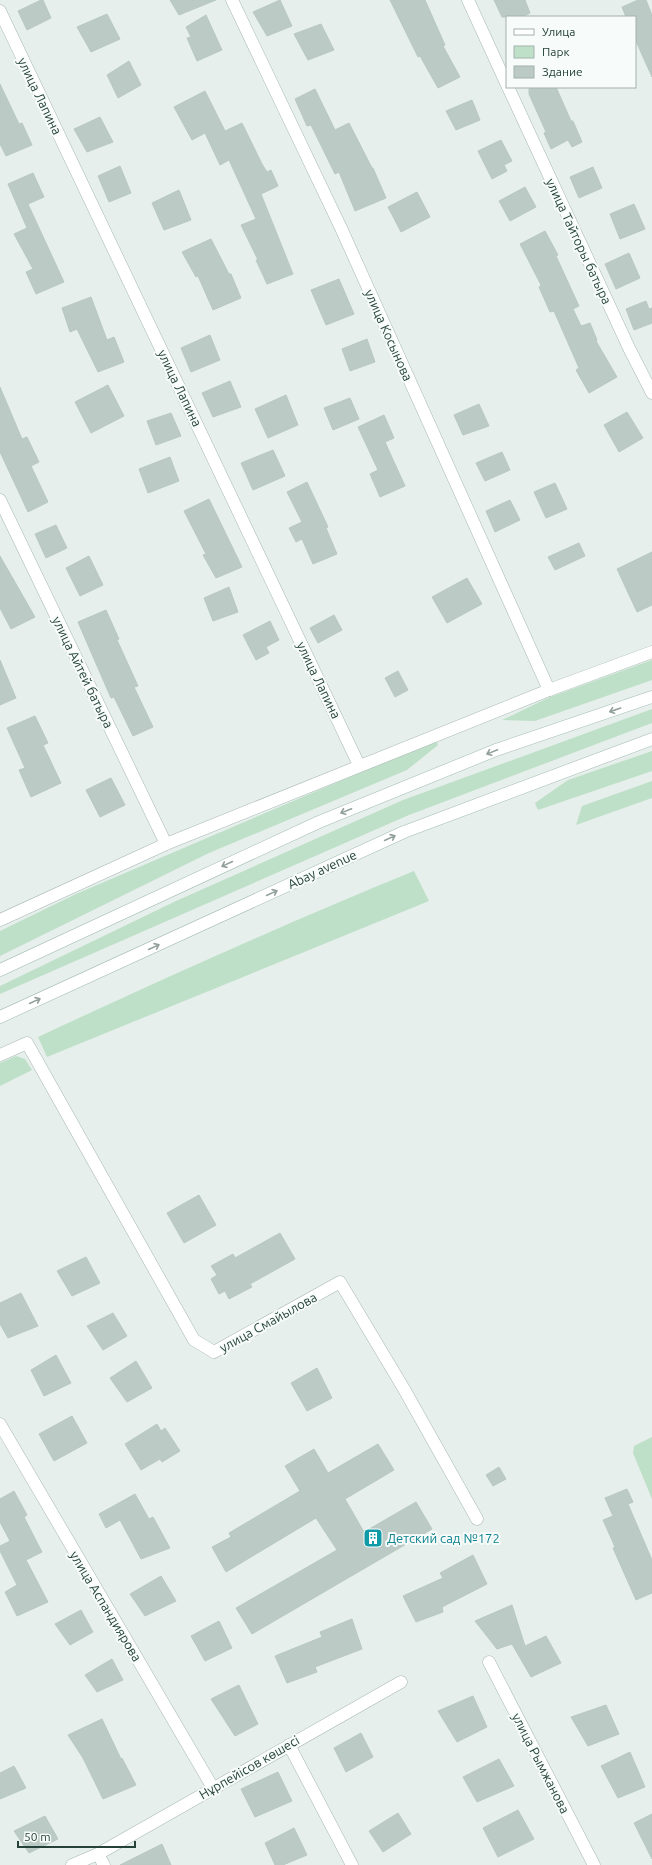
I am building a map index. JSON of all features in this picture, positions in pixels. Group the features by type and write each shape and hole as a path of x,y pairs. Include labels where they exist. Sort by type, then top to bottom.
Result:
{"street":[{"name":"улица Косынова","path":"232,0 341,228 548,690"},
{"name":"улица Тайторы батыра","path":"468,0 506,84"},
{"name":"улица Лапина","path":"0,11 359,764"},
{"name":"улица Тайторы батыра","path":"508,88 625,341 652,393"},
{"name":"улица Айтей батыра","path":"0,500 166,844"},
{"path":"0,920 166,844 359,764 548,690 652,652"},
{"path":"0,970 319,822 496,750 652,698"},
{"name":"Abay avenue","path":"0,1017 404,832 652,739"},
{"name":"улица Смайылова","path":"0,1055 27,1043 194,1340 214,1352 340,1282 404,1389 477,1519"},
{"name":"улица Аспандиярова","path":"0,1424 213,1788"},
{"name":"улица Рымжанова","path":"489,1662 594,1865"},
{"name":"Нұрпейісов көшесі","path":"72,1865 98,1854 401,1682"},
{"path":"289,1745 352,1865"},
{"path":"98,1854 104,1865"}],"green space":[{"path":"652,660 652,680 535,721 502,720 550,697"},
{"path":"652,709 652,723 409,815 0,994 0,986 176,901 403,800"},
{"path":"436,740 438,745 407,770 209,853 0,956 0,931 76,894"},
{"path":"652,751 652,771 538,810 535,803 568,780"},
{"path":"652,781 652,798 576,825 582,806"},
{"path":"414,871 429,901 47,1057 38,1037 225,952"},
{"path":"16,1056 25,1059 32,1070 0,1086 0,1063"},
{"path":"652,1437 652,1499 633,1453 634,1446"}],"building":[{"path":"43,0 51,18 27,30 18,11"},
{"path":"170,0 216,0 179,15"},
{"path":"280,0 292,26 267,36 253,12"},
{"path":"390,0 425,0 445,45 443,46 460,77 438,88 420,56 418,57"},
{"path":"494,0 525,0 530,13 524,16 502,17"},
{"path":"638,0 646,0 652,15 652,77 636,41 636,16 626,16 622,7"},
{"path":"107,14 120,39 91,52 77,27"},
{"path":"206,15 222,50 197,61 187,38 191,37 186,27"},
{"path":"321,24 334,50 308,60 294,34"},
{"path":"129,61 141,85 118,98 107,75"},
{"path":"0,84 19,124 22,123 32,145 6,156 0,144"},
{"path":"556,88 582,142 572,147 568,140 551,149 544,133 546,132 529,94 529,89"},
{"path":"315,89 335,130 349,123 373,168 386,198 355,211 339,172 335,174 311,125 307,126 295,99"},
{"path":"205,91 225,131 242,123 262,164 267,172 271,170 278,186 261,194 293,274 267,284 256,260 258,260 241,225 256,219 229,160 220,165 205,133 192,140 174,107"},
{"path":"472,100 480,120 456,130 446,111"},
{"path":"100,117 113,142 87,152 74,129"},
{"path":"501,140 512,161 504,165 507,171 492,179 478,151"},
{"path":"120,166 131,193 109,202 98,176"},
{"path":"593,167 602,188 579,198 570,177"},
{"path":"33,173 44,197 28,204 64,282 36,294 26,272 33,269 14,234 27,228 8,184"},
{"path":"525,187 536,207 510,221 499,201"},
{"path":"179,190 191,220 164,230 152,203"},
{"path":"417,192 430,217 401,232 388,207"},
{"path":"634,204 645,229 620,239 610,214"},
{"path":"545,231 558,255 556,256 579,306 573,309 581,326 590,323 597,340 596,341 617,377 589,393 576,370 579,368 554,311 550,312 539,287 541,285 520,244"},
{"path":"211,239 229,274 231,274 241,298 213,310 198,276 196,277 182,252"},
{"path":"629,253 640,278 616,289 605,264"},
{"path":"339,279 354,314 326,325 311,290"},
{"path":"91,297 107,340 114,337 124,362 98,372 77,329 70,332 62,308"},
{"path":"646,301 649,309 652,308 652,323 634,330 626,309"},
{"path":"210,335 220,360 191,372 181,348"},
{"path":"367,339 375,362 350,371 342,349"},
{"path":"230,381 241,407 213,417 202,393"},
{"path":"108,385 124,416 91,433 75,402"},
{"path":"0,387 22,439 27,437 39,462 31,466 48,502 28,512 0,452"},
{"path":"286,395 298,425 268,438 255,409"},
{"path":"350,398 359,419 333,430 324,408"},
{"path":"479,404 489,426 463,435 454,415"},
{"path":"627,412 643,438 619,452 604,425"},
{"path":"171,413 181,436 156,445 147,421"},
{"path":"384,415 394,438 385,442 405,486 380,497 370,474 378,470 358,427"},
{"path":"273,450 285,476 253,490 241,463"},
{"path":"502,452 510,470 485,481 476,463"},
{"path":"170,457 179,481 148,493 139,469"},
{"path":"307,482 328,527 326,528 337,554 313,564 302,539 296,542 289,528 302,522 287,492"},
{"path":"555,483 567,509 546,518 534,492"},
{"path":"209,499 242,567 216,578 203,555 206,554 184,511"},
{"path":"510,500 520,520 495,532 486,511"},
{"path":"56,525 67,548 46,558 35,534"},
{"path":"579,543 585,556 555,570 548,557"},
{"path":"652,552 652,605 637,612 617,569"},
{"path":"0,556 35,617 11,629 0,608"},
{"path":"89,556 103,585 80,596 66,568"},
{"path":"467,578 482,604 447,623 432,597"},
{"path":"229,587 238,612 213,621 204,598"},
{"path":"106,610 119,639 117,640 138,686 134,687 153,727 133,736 114,697 111,698 78,622"},
{"path":"334,615 342,630 318,643 310,628"},
{"path":"270,621 279,640 266,647 269,653 256,660 243,635"},
{"path":"0,660 16,698 0,705"},
{"path":"398,671 408,690 395,697 385,678"},
{"path":"35,716 48,743 43,745 61,783 31,797 19,770 25,768 7,728"},
{"path":"111,778 125,805 100,817 86,790"},
{"path":"199,1195 216,1225 184,1243 167,1213"},
{"path":"280,1233 295,1259 250,1284 252,1287 229,1299 225,1291 219,1294 211,1279 217,1275 211,1266 233,1254 235,1258"},
{"path":"86,1257 100,1283 72,1296 57,1271"},
{"path":"21,1293 38,1326 8,1338 0,1324 0,1303"},
{"path":"113,1313 127,1336 103,1350 87,1326"},
{"path":"56,1355 71,1383 44,1396 31,1370"},
{"path":"136,1361 152,1388 127,1402 110,1378"},
{"path":"317,1368 332,1398 307,1411 291,1383"},
{"path":"72,1416 87,1443 54,1461 39,1434"},
{"path":"157,1424 161,1431 165,1428 180,1451 162,1462 160,1459 141,1470 125,1444"},
{"name":"Детский сад №172","path":"378,1444 394,1470 345,1499 364,1532 416,1502 432,1529 252,1634 236,1608 337,1550 316,1518 226,1572 212,1547 231,1537 229,1533 300,1491 285,1466 314,1449 328,1473"},
{"path":"499,1467 506,1479 493,1486 486,1475"},
{"path":"627,1489 633,1502 628,1504 652,1560 652,1593 636,1600 613,1548 615,1547 603,1520 613,1516 605,1498"},
{"path":"14,1491 27,1515 24,1517 42,1552 26,1560 48,1602 17,1616 5,1592 17,1585 0,1551 0,1546 10,1541 0,1522 0,1499"},
{"path":"135,1494 149,1519 153,1517 170,1548 141,1559 120,1520 106,1528 99,1514"},
{"path":"473,1555 487,1584 442,1607 443,1612 416,1622 403,1596 443,1578 440,1573"},
{"path":"161,1576 176,1601 145,1616 130,1594"},
{"path":"512,1605 525,1646 546,1636 561,1663 531,1677 512,1644 497,1649 475,1621"},
{"path":"81,1610 93,1632 70,1645 55,1624"},
{"path":"352,1619 362,1649 315,1667 317,1672 287,1683 275,1656 322,1637 320,1632"},
{"path":"219,1621 232,1648 205,1661 191,1636"},
{"path":"112,1659 123,1680 97,1692 85,1675"},
{"path":"239,1685 258,1724 235,1736 211,1699"},
{"path":"473,1696 487,1727 457,1742 438,1711"},
{"path":"606,1705 619,1734 588,1746 571,1717"},
{"path":"102,1719 121,1759 122,1758 136,1785 103,1799 83,1758 68,1735"},
{"path":"361,1733 373,1757 346,1772 334,1748"},
{"path":"630,1752 645,1787 618,1798 601,1766"},
{"path":"499,1759 514,1786 477,1802 463,1777"},
{"path":"14,1766 26,1788 0,1799 0,1773"},
{"path":"278,1772 292,1801 255,1817 241,1789"},
{"path":"518,1810 534,1839 498,1857 483,1828"},
{"path":"398,1813 411,1834 383,1852 369,1831"},
{"path":"652,1814 652,1859 634,1823"},
{"path":"45,1816 58,1839 29,1853 14,1831"},
{"path":"294,1828 307,1855 283,1865 275,1865 265,1843"},
{"path":"162,1844 171,1865 120,1865"}],"place":[{"name":"Детский сад №172","path":"373,1538"}]}
